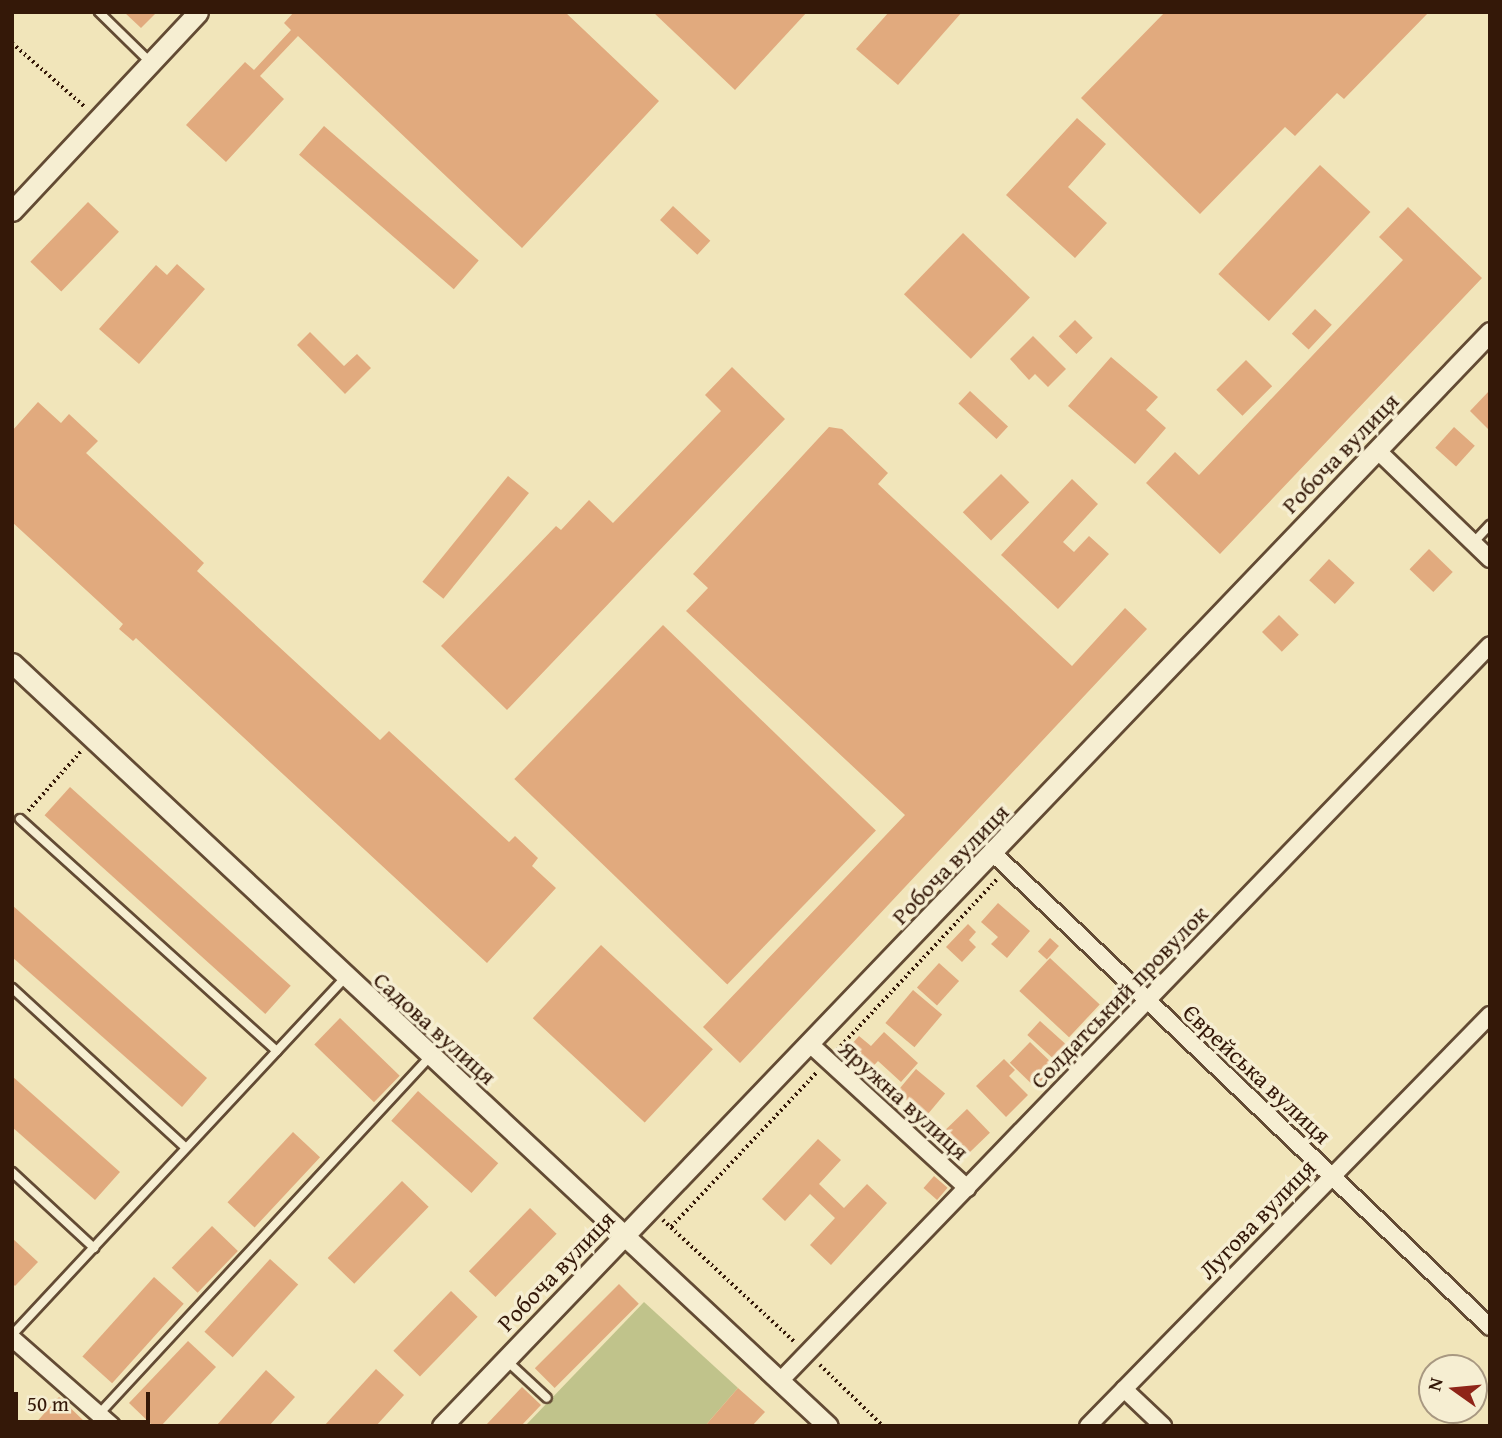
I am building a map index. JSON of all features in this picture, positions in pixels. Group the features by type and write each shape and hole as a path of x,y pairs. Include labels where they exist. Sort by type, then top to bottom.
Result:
{"street":[{"path":"12,211 198,12"},
{"name":"Робоча вулиця","path":"442,1426 624,1234 811,1045 1001,861 1377,450 1490,332"},
{"path":"1377,450 1490,559"},
{"name":"Солдатський провулок","path":"781,1380 1490,645"},
{"name":"Садова вулиця","path":"12,663 345,978 828,1426"},
{"name":"Єврейська вулиця","path":"1001,861 1490,1327"},
{"name":"Лугова вулиця","path":"1088,1426 1490,1015"},
{"name":"Яружна вулиця","path":"811,1045 967,1188"},
{"path":"12,1336 112,1426"},
{"path":"1124,1389 1163,1426"}],"lane":[{"path":"99,12 151,63"},
{"path":"1473,543 1490,525"},
{"path":"20,819 277,1051"},
{"path":"12,1336 345,978"},
{"path":"12,988 186,1148"},
{"path":"99,1414 431,1056"},
{"path":"12,1172 93,1248"},
{"path":"504,1359 547,1398"}],"path":[{"path":"12,43 97,120"},
{"path":"20,819 92,739"},
{"path":"671,1227 827,1060 1001,861"},
{"path":"651,1209 883,1426"}],"green space":[{"path":"644,1302 738,1388 705,1426 525,1426"}],"building":[{"path":"124,12 157,12 141,28"},
{"path":"294,12 565,12 659,101 522,248 298,36 260,76 284,99 226,162 186,125 245,62 254,70 291,30 284,23"},
{"path":"653,12 807,12 735,90"},
{"path":"889,12 962,12 898,85 856,49"},
{"path":"1165,12 1429,12 1344,99 1337,93 1295,136 1285,127 1200,214 1081,98"},
{"path":"1077,118 1106,144 1068,187 1107,223 1075,258 1006,195"},
{"path":"324,126 479,260 454,289 299,155"},
{"path":"1320,165 1370,212 1269,321 1218,274"},
{"path":"88,202 119,232 61,292 30,262"},
{"path":"673,206 710,241 697,255 660,220"},
{"path":"1408,207 1482,278 1220,554 1146,483 1175,452 1199,475 1403,260 1379,237"},
{"path":"963,233 1030,298 971,359 904,294"},
{"path":"177,264 205,289 139,364 99,329 156,265 167,275"},
{"path":"1315,309 1332,325 1309,350 1292,334"},
{"path":"1075,320 1093,338 1076,354 1059,336"},
{"path":"310,332 344,366 357,354 371,368 345,394 297,345"},
{"path":"1033,336 1066,369 1048,387 1035,374 1029,380 1010,359"},
{"path":"1111,357 1158,397 1146,410 1166,428 1135,464 1068,406"},
{"path":"1246,360 1272,386 1242,416 1216,390"},
{"path":"732,367 785,419 507,710 441,646 556,526 561,530 589,500 613,523 721,411 705,395"},
{"path":"1490,390 1490,431 1470,411"},
{"path":"970,391 1008,426 996,439 958,403"},
{"path":"38,402 61,423 69,414 98,441 86,453 204,563 197,571 380,740 389,731 509,842 515,836 538,858 532,866 556,888 487,963 136,638 133,641 119,629 123,624 12,522 12,431"},
{"path":"829,427 842,429 888,473 878,484 1072,666 1125,608 1147,629 740,1063 703,1027 905,815 686,611 708,588 693,574"},
{"path":"1454,427 1475,446 1456,467 1435,448"},
{"path":"1001,474 1029,502 991,540 963,512"},
{"path":"508,476 529,493 443,599 422,582"},
{"path":"1072,479 1098,504 1063,542 1074,552 1089,536 1109,554 1058,609 1001,555"},
{"path":"1429,549 1453,572 1433,592 1410,569"},
{"path":"1329,559 1355,583 1335,604 1309,580"},
{"path":"1279,615 1299,635 1282,652 1262,632"},
{"path":"663,625 876,831 727,985 514,779"},
{"path":"70,787 291,986 265,1014 45,815"},
{"path":"998,903 1030,931 1007,958 991,944 998,937 981,922"},
{"path":"12,905 207,1078 182,1107 12,957"},
{"path":"968,924 976,932 969,940 976,947 962,962 946,947"},
{"path":"1050,938 1059,946 1047,959 1038,951"},
{"path":"601,945 713,1049 645,1122 533,1018"},
{"path":"1050,958 1100,1004 1069,1037 1019,991"},
{"path":"939,963 959,981 937,1006 917,988"},
{"path":"913,990 942,1014 914,1047 885,1023"},
{"path":"340,1018 400,1076 374,1102 314,1045"},
{"path":"1040,1021 1070,1048 1057,1062 1027,1035"},
{"path":"884,1032 918,1063 901,1082 878,1061 866,1074 843,1054 859,1036 871,1046"},
{"path":"1030,1042 1055,1066 1035,1087 1010,1063"},
{"path":"1004,1059 1015,1070 1009,1076 1028,1095 1006,1117 976,1086"},
{"path":"916,1069 945,1093 926,1116 897,1092"},
{"path":"12,1076 120,1172 95,1200 12,1127"},
{"path":"418,1091 498,1163 471,1193 391,1121"},
{"path":"967,1109 990,1133 967,1155 944,1131"},
{"path":"293,1132 320,1157 255,1227 228,1202"},
{"path":"818,1139 841,1160 819,1184 844,1208 867,1184 887,1203 831,1265 810,1245 835,1218 810,1194 785,1221 762,1199"},
{"path":"934,1176 948,1188 937,1200 924,1188"},
{"path":"402,1181 429,1207 354,1284 328,1258"},
{"path":"530,1208 557,1234 495,1297 469,1271"},
{"path":"212,1226 238,1251 198,1293 172,1268"},
{"path":"12,1238 38,1262 15,1286 12,1283"},
{"path":"270,1259 298,1284 233,1357 204,1332"},
{"path":"154,1277 184,1304 112,1383 82,1357"},
{"path":"619,1284 639,1304 555,1388 535,1368"},
{"path":"451,1291 478,1317 420,1376 393,1351"},
{"path":"188,1341 216,1367 161,1426 153,1426 129,1403"},
{"path":"376,1369 404,1395 376,1426 324,1426"},
{"path":"266,1370 295,1397 269,1426 216,1426"},
{"path":"522,1387 541,1405 521,1426 485,1426"},
{"path":"738,1388 765,1412 752,1426 705,1426"},
{"path":"59,1397 85,1422 90,1426 33,1426"}]}
